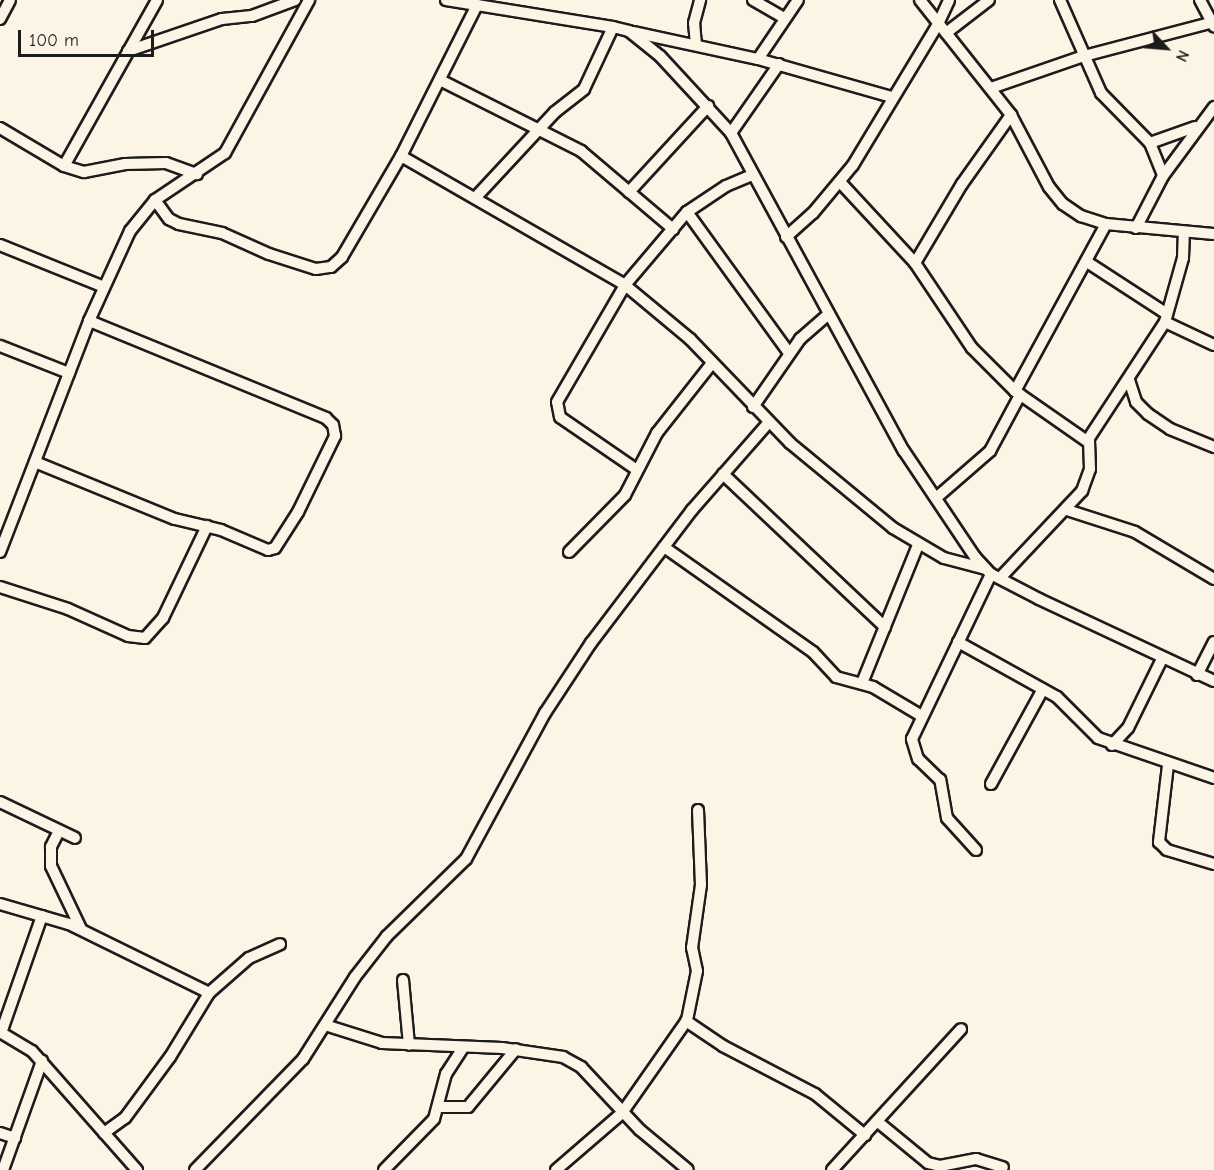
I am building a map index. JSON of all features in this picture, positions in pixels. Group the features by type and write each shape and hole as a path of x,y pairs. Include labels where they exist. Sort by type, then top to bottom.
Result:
{"street":[{"path":"0,19 10,0"},
{"path":"64,166 156,0"},
{"path":"129,51 222,19 264,13 295,0"},
{"path":"0,552 89,321 130,231 155,200 197,174 225,153 309,0"},
{"path":"446,0 613,27 696,45 779,64 891,97"},
{"path":"696,45 694,23 700,0"},
{"path":"753,0 784,18"},
{"path":"758,59 798,0"},
{"path":"920,0 1011,115 1049,187 1063,204 1081,216 1106,224 1214,234"},
{"path":"786,237 840,182 891,97 942,28 949,0"},
{"path":"942,28 989,0"},
{"path":"1060,0 1101,93 1150,143 1162,176"},
{"path":"991,88 1084,56 1213,24 1200,0"},
{"path":"155,200 169,219 179,224 222,232 269,254 316,269 331,267 342,257 401,156 477,5"},
{"path":"476,197 538,130 584,89 613,27"},
{"path":"629,31 660,56 731,133 904,451 993,574"},
{"path":"731,133 779,64"},
{"path":"440,80 581,151 673,229"},
{"path":"629,192 708,106"},
{"path":"1136,228 1162,176 1196,127 1214,107"},
{"path":"915,263 963,184 1011,115"},
{"path":"1150,143 1196,127"},
{"path":"0,128 64,166 84,172 125,164 166,164 197,174"},
{"path":"401,156 476,197 625,285 690,339 769,422 918,545 944,558 993,574 1197,675 1214,681"},
{"path":"636,470 560,417 555,409 625,285 687,212 726,186 752,175"},
{"path":"840,182 915,263 972,348 1018,393 1088,442"},
{"path":"687,212 789,353"},
{"path":"936,498 990,451 1106,224"},
{"path":"976,850 947,818 940,780 913,749 914,728 993,574 1067,510 1089,476 1088,442 1166,318 1183,258 1184,231"},
{"path":"0,245 104,287"},
{"path":"1087,262 1166,318 1214,345"},
{"path":"753,406 789,353 829,315"},
{"path":"35,462 175,519 207,526 260,548 275,548 325,461 335,436 333,425 326,418 206,365 89,321"},
{"path":"0,346 69,373"},
{"path":"569,552 625,495 657,433 712,363"},
{"path":"1129,380 1136,402 1148,414 1170,429 1214,447"},
{"path":"195,1170 298,1065 387,936 466,859 545,713 591,644 664,547 769,422"},
{"path":"723,474 885,627"},
{"path":"1067,510 1135,532 1214,579"},
{"path":"0,587 68,609 128,636 145,638 163,618 207,526"},
{"path":"862,683 918,545"},
{"path":"664,547 813,652 836,677 862,683 920,715"},
{"path":"958,642 1057,697 1086,728 1112,745 1214,778"},
{"path":"1197,675 1214,642"},
{"path":"1112,745 1128,728 1162,658"},
{"path":"991,784 1043,689"},
{"path":"1168,765 1159,842 1167,850 1214,864"},
{"path":"0,802 75,838"},
{"path":"556,1170 622,1113 686,1021 697,971 692,948 701,885 698,810"},
{"path":"58,831 51,847 51,866 81,929"},
{"path":"0,904 81,929 209,993"},
{"path":"42,916 1,1033 24,1045 42,1061 137,1170"},
{"path":"104,1133 125,1118 170,1057 209,993 249,958 280,944"},
{"path":"403,980 409,1045"},
{"path":"686,1021 723,1046 814,1094 865,1135"},
{"path":"325,1025 382,1043 516,1049 563,1058 581,1067 622,1113 688,1170"},
{"path":"832,1170 961,1029"},
{"path":"384,1170 425,1132 439,1107 446,1074 463,1048"},
{"path":"439,1107 468,1107 516,1049"},
{"path":"3,1170 42,1061"},
{"path":"878,1122 928,1163 940,1166 976,1160 1003,1167"},
{"path":"0,1133 15,1138"}]}
